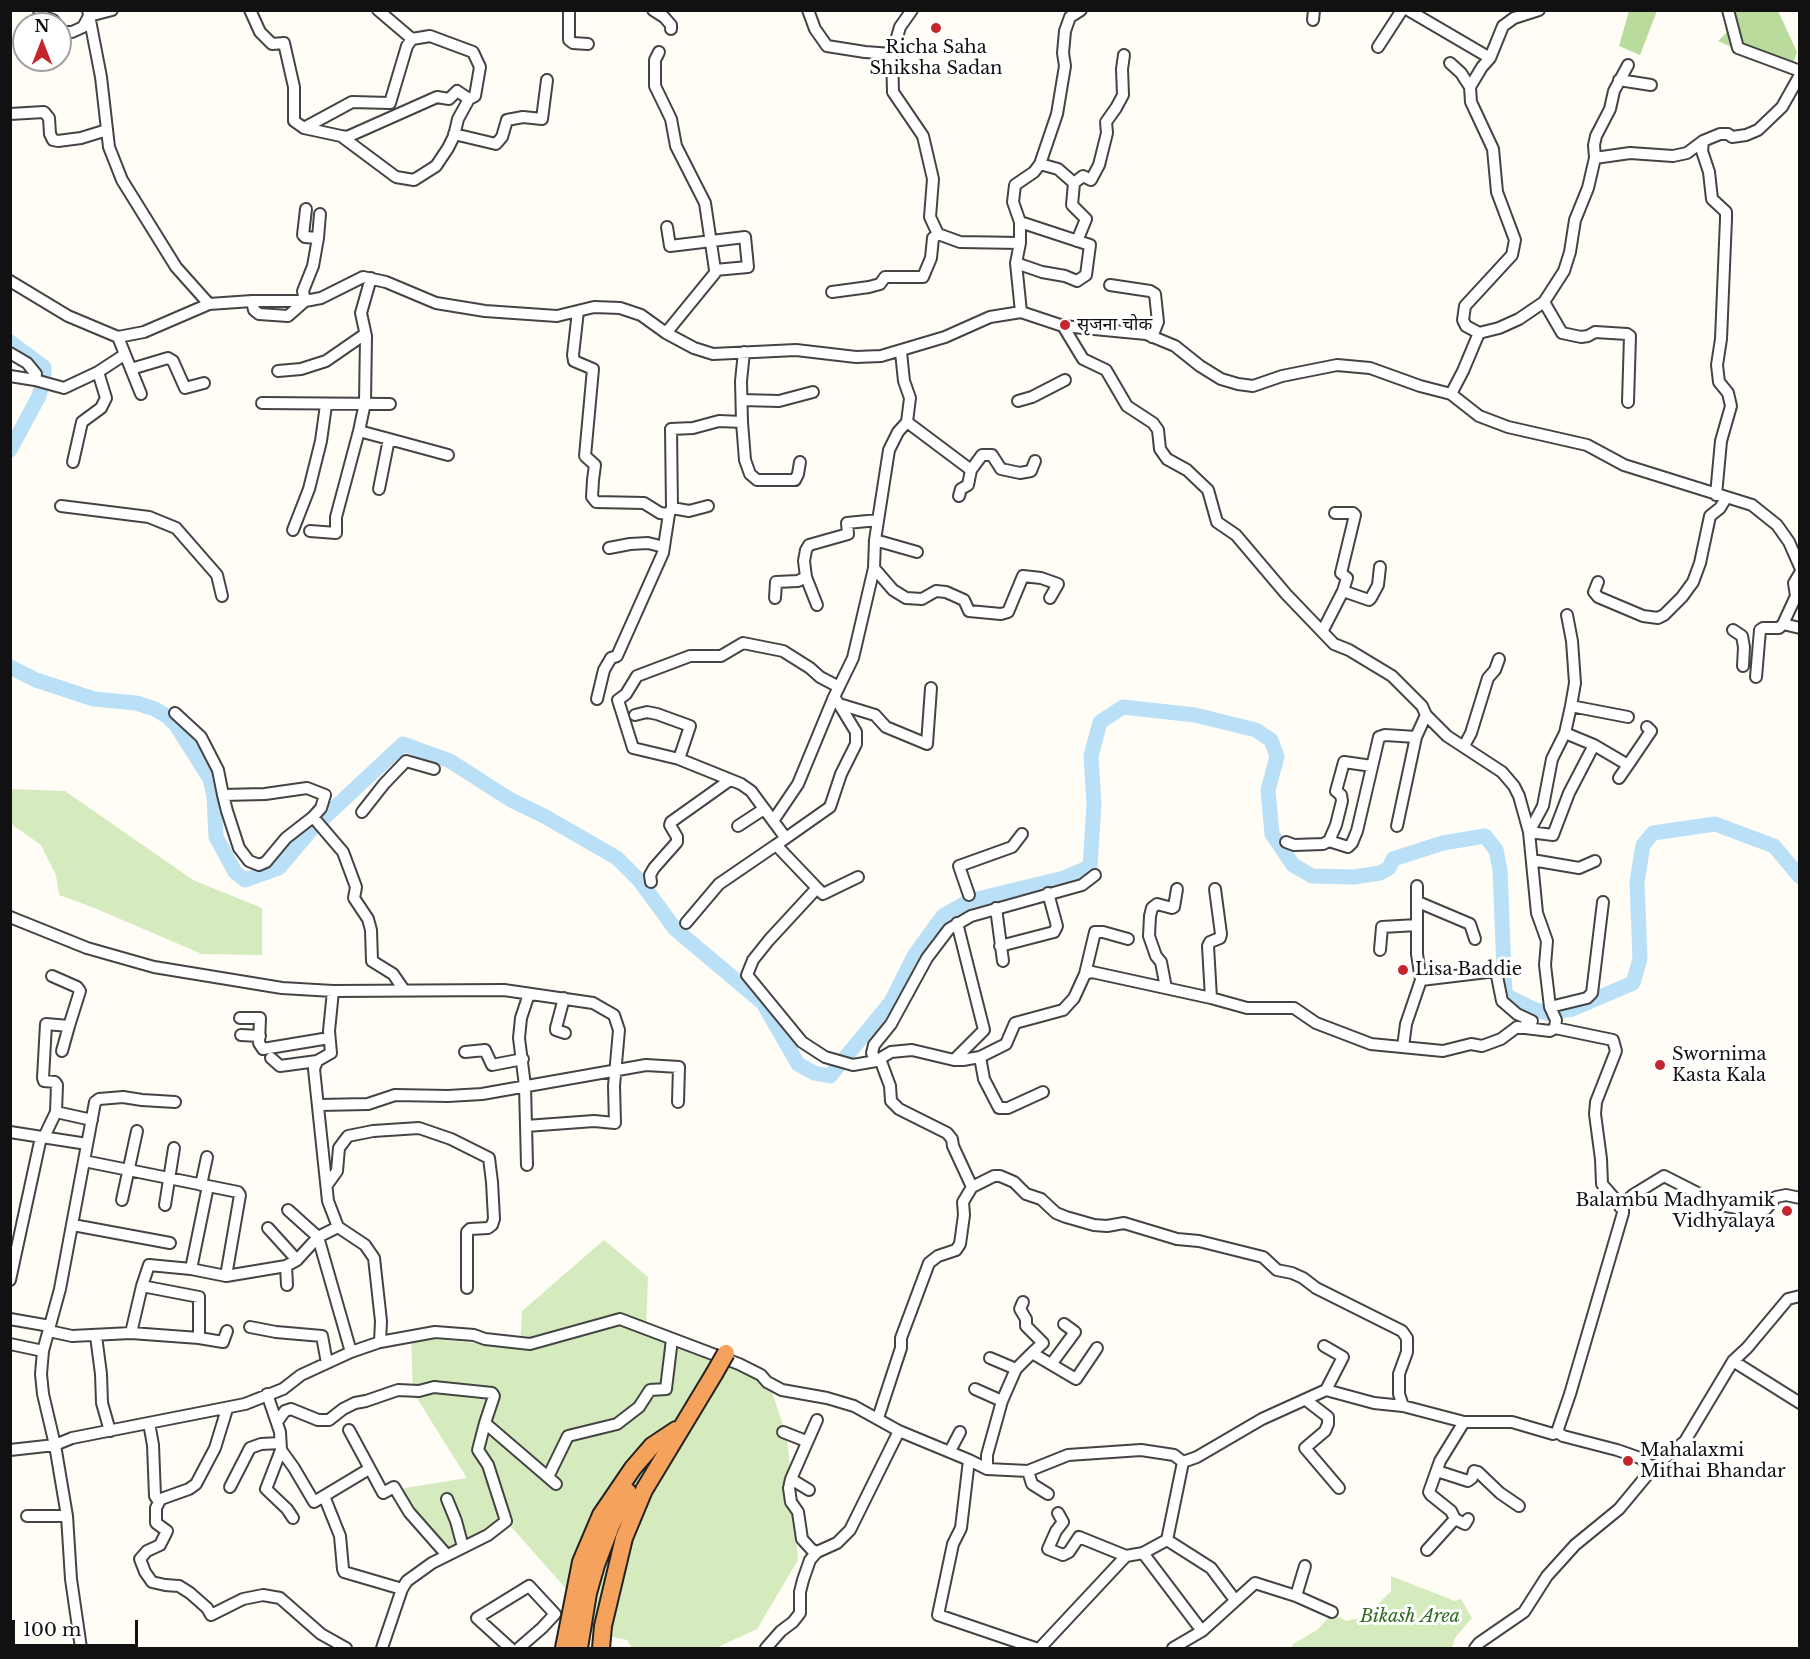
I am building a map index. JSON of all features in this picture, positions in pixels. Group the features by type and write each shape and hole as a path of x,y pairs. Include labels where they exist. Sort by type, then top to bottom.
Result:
{"highway":[{"path":"601,1648 603,1626 624,1538 644,1490 726,1353"},
{"path":"564,1648 581,1562 601,1515 633,1468 652,1446 680,1428"},
{"path":"579,1648 588,1593 611,1526 629,1491 680,1428"}],"street":[{"path":"88,13 112,10"},
{"path":"250,10 260,32 272,44 284,43 294,87 294,121 304,128 347,137 437,97 449,99 457,92 470,99"},
{"path":"378,10 412,39"},
{"path":"569,10 569,40 573,43 588,44"},
{"path":"653,10 664,17 671,25 671,29"},
{"path":"808,10 815,28 827,46 892,54"},
{"path":"912,10 900,27 892,54 893,92 923,136 933,179 930,217 938,234 960,242 1020,243"},
{"path":"1021,312 1016,263 1020,243 1020,222 1013,202 1015,185 1034,172 1040,164 1046,142 1058,114 1065,66 1063,53 1065,31 1070,17 1081,10"},
{"path":"1378,47 1402,10"},
{"path":"1408,10 1490,58"},
{"path":"1470,87 1490,58 1503,26 1514,18 1539,10"},
{"path":"1595,158 1630,153 1673,156 1687,153 1703,141 1720,134 1728,134 1732,137 1758,130 1782,107 1800,73 1738,48 1728,10"},
{"path":"72,32 83,27 88,13"},
{"path":"88,13 100,77 109,147 122,180 176,267 209,304"},
{"path":"304,128 352,102 390,103 407,46 412,39 430,36 473,52 480,67 475,96 470,99 458,120 454,134 436,166 414,180 396,177 341,136"},
{"path":"659,51 655,60 655,86 671,119 676,146 705,203 715,270 715,273 666,333"},
{"path":"1077,241 1086,219 1072,205 1074,183 1083,176 1091,180 1099,165 1107,133 1106,122 1123,95 1124,55"},
{"path":"1450,63 1461,73 1470,87 1471,102 1493,149 1497,192 1515,240 1512,255 1465,306 1463,320 1466,326 1479,333 1499,328 1519,319 1544,302 1564,271 1570,252 1575,220 1588,188 1595,158 1596,136 1610,109 1614,90 1628,65"},
{"path":"454,134 496,144 502,137 507,120 523,117 542,119 547,80"},
{"path":"1619,81 1652,85"},
{"path":"10,114 44,112 49,118 50,134 53,140 58,141 81,138 107,130"},
{"path":"1598,582 1594,592 1598,597 1643,616 1658,618 1664,615 1693,582 1710,516 1720,508 1720,441 1731,406 1728,393 1719,382 1717,365 1721,339 1726,219 1725,212 1712,200 1709,172 1702,151 1703,141"},
{"path":"1040,164 1058,169 1074,183"},
{"path":"306,209 303,235 318,238"},
{"path":"305,301 303,291 313,266 320,214"},
{"path":"1016,263 1077,280 1086,275 1090,245 1020,222"},
{"path":"667,227 670,246 745,237 748,267 715,270"},
{"path":"832,292 869,287 880,284 885,278 922,278 931,258 933,238 938,234"},
{"path":"10,281 68,316 118,337 144,332 209,304 305,301 321,298 363,277 436,303 486,311 557,316 601,306 620,308 641,315 666,333 713,354 796,350 868,357 901,352 945,337 990,317 1021,312 1063,326 1146,334 1175,346 1221,379 1238,384 1253,386 1282,376 1337,365 1370,368 1450,394 1479,416 1498,423 1587,445 1624,465 1752,505 1777,525 1789,542 1800,567"},
{"path":"310,531 336,533 336,517 365,403 365,334 361,314 371,278"},
{"path":"1110,285 1150,291 1155,294 1158,322 1152,337"},
{"path":"1544,302 1562,333 1581,337 1595,332 1630,336 1628,402"},
{"path":"578,311 574,360 593,369 594,374 585,456 595,465 592,497 596,502 644,503 660,513 690,511 708,506"},
{"path":"1063,326 1083,359 1106,370 1126,406 1153,423 1158,430 1160,449 1167,459 1187,470 1208,490 1217,522 1236,535 1286,594 1334,644 1349,650 1392,676 1422,706 1425,715 1447,736 1502,772 1514,786 1519,796 1528,832 1536,913 1547,941 1545,965 1550,1007 1555,1024"},
{"path":"1450,394 1463,371 1479,333"},
{"path":"278,370 301,369 326,361 365,334"},
{"path":"118,337 141,394"},
{"path":"744,352 741,381 742,422 745,460 750,474 758,480 795,480 800,462"},
{"path":"773,821 798,784 853,658 874,568 875,540 889,450 898,432 907,422 910,398 904,381 901,352"},
{"path":"10,353 27,363 36,374 35,380"},
{"path":"10,376 64,388 98,372 124,355"},
{"path":"131,369 168,358 173,361 185,388 204,383"},
{"path":"73,462 82,422 101,408 106,398 98,372"},
{"path":"1018,401 1032,397 1065,380"},
{"path":"742,400 779,401 813,392"},
{"path":"262,404 304,402 326,405 390,404"},
{"path":"293,530 311,480 323,430 326,405"},
{"path":"597,699 604,670 611,658 617,656 663,553 671,511 671,429 693,428 719,421 742,422"},
{"path":"907,422 971,470"},
{"path":"359,431 448,455"},
{"path":"379,489 389,439"},
{"path":"959,496 961,489 968,484 971,470 982,454 992,455 1001,469 1020,473 1031,471 1035,461"},
{"path":"61,506 149,517 176,528 217,575 222,596"},
{"path":"1323,630 1343,591 1347,578 1341,573 1355,515 1335,513"},
{"path":"817,605 806,577 804,561 809,545 848,534 847,523 878,520"},
{"path":"875,540 917,552"},
{"path":"609,548 639,544 664,547"},
{"path":"1343,591 1369,600 1378,585 1380,567"},
{"path":"874,568 893,590 906,598 922,599 936,591 946,592 964,600 969,611 1001,614 1008,612 1023,576 1041,578 1058,584 1050,598"},
{"path":"1756,677 1761,630 1779,628 1783,624 1796,596 1794,583 1800,573"},
{"path":"775,598 776,582 806,577"},
{"path":"1528,832 1543,806 1551,759 1565,733 1572,706 1575,683 1572,641 1566,615"},
{"path":"1783,624 1800,628"},
{"path":"1733,630 1742,636 1743,666"},
{"path":"686,922 719,884 830,807 841,774 856,744 856,732 837,696 820,677 783,651 743,643 721,656 690,656 637,676 627,694 618,700 631,747 679,759 751,791 785,837"},
{"path":"1744,647 1758,651"},
{"path":"1464,746 1471,733 1488,678 1495,670 1499,659"},
{"path":"837,696 875,715 886,727 927,744 931,688"},
{"path":"1572,706 1628,717"},
{"path":"635,715 647,712 657,714 690,726 679,759"},
{"path":"175,713 201,737 218,770 223,795 239,848 249,861 259,865 266,862 286,838 321,808 325,795 307,788 265,794 223,795"},
{"path":"1397,826 1416,737 1425,715"},
{"path":"1619,778 1651,731 1647,727"},
{"path":"1565,733 1594,745 1628,765"},
{"path":"1329,841 1347,847 1352,843 1357,831 1379,737 1385,735 1416,737"},
{"path":"1528,832 1554,835 1569,793 1594,745"},
{"path":"362,812 406,761 434,769"},
{"path":"1286,842 1294,845 1323,844 1329,841 1342,801 1341,795 1336,791 1344,762 1372,766"},
{"path":"651,882 650,875 654,867 677,842 671,822 730,780"},
{"path":"738,826 764,809"},
{"path":"313,817 343,852 356,887 354,898 368,919 371,930 372,961 393,974 402,987 402,991"},
{"path":"969,895 959,866 1012,847 1022,834"},
{"path":"776,845 823,894 858,877"},
{"path":"1532,860 1579,868 1595,861"},
{"path":"972,1187 952,1139 947,1133 899,1109 891,1101 890,1086 878,1060 872,1053 874,1045 891,1024 927,958 949,929 971,916 1082,885 1095,875"},
{"path":"1403,1047 1406,1024 1421,980 1418,954 1417,886"},
{"path":"817,888 769,940 753,960 747,975 802,1042 825,1057 853,1065 878,1060 891,1052 912,1050 954,1060 980,1057 1006,1044 1015,1023 1063,1010 1074,998 1085,974 1095,932 1128,939"},
{"path":"1166,988 1161,962 1156,956 1149,936 1150,916 1152,908 1157,904 1174,907 1177,889"},
{"path":"1211,998 1208,946 1210,942 1220,938 1221,934 1215,889"},
{"path":"1000,946 1054,932 1057,926 1048,893"},
{"path":"1418,902 1470,924 1475,939"},
{"path":"1550,1007 1587,998 1592,993 1604,902"},
{"path":"996,908 1003,961"},
{"path":"10,917 87,948 154,967 282,988 333,991 493,990 593,1003 614,1015 619,1030 615,1071 615,1123 594,1121 526,1126"},
{"path":"954,1060 984,1030 957,923"},
{"path":"1380,950 1382,927 1417,924"},
{"path":"1085,974 1097,972 1247,1008 1294,1008 1316,1023 1365,1043 1403,1047 1443,1051 1471,1044 1482,1046 1501,1039 1532,1021 1517,1014 1502,1001 1496,971 1421,980"},
{"path":"52,976 77,987 80,991 62,1051"},
{"path":"271,1058 280,1066 317,1061 331,1053 329,1038 333,991"},
{"path":"527,1165 525,1086 519,1038 521,1018 529,994"},
{"path":"564,998 556,1030 565,1034"},
{"path":"240,1018 260,1018 260,1048 263,1049 329,1038"},
{"path":"10,1280 42,1137 56,1112 57,1085 55,1082 44,1081 43,1078 46,1024 69,1026"},
{"path":"1517,1028 1550,1031 1555,1024"},
{"path":"1555,1024 1613,1040 1615,1044 1616,1051 1596,1102 1595,1114 1602,1184 1623,1208 1614,1249 1604,1275 1557,1432"},
{"path":"241,1035 260,1036"},
{"path":"465,1052 485,1050 492,1065 523,1059"},
{"path":"980,1057 984,1079 999,1108 1008,1108 1043,1092"},
{"path":"317,1061 314,1069 315,1088 319,1105 328,1201 338,1227 365,1245 374,1258 381,1321 380,1342"},
{"path":"319,1105 368,1104 395,1095 482,1094 646,1065 679,1067 678,1102"},
{"path":"81,1648 71,1579 68,1515 43,1394 41,1374 43,1351 73,1225 95,1102 99,1099 123,1097 175,1102"},
{"path":"56,1112 92,1120"},
{"path":"327,1185 337,1171 339,1148 348,1136 373,1131 419,1128 489,1158 494,1219 488,1228 470,1229 466,1232 467,1288"},
{"path":"122,1200 137,1131"},
{"path":"10,1132 87,1143"},
{"path":"165,1205 174,1148"},
{"path":"191,1269 205,1186 207,1157"},
{"path":"84,1161 238,1192 240,1195 226,1276"},
{"path":"878,1418 901,1348 901,1338 929,1263 938,1256 956,1250 960,1244 964,1215 963,1202 972,1187 1000,1176 1014,1182 1026,1194 1041,1198 1056,1213 1066,1217 1094,1225 1107,1226 1124,1223 1177,1239 1199,1241 1263,1257 1277,1270 1303,1278 1316,1288 1402,1331 1407,1338 1407,1352 1399,1374 1402,1406"},
{"path":"1620,1207 1633,1195 1664,1176 1721,1205 1753,1211 1766,1209 1776,1197 1786,1195 1800,1198"},
{"path":"288,1210 318,1237 351,1352"},
{"path":"73,1225 170,1243"},
{"path":"131,1333 148,1265 191,1269 226,1276 286,1266 297,1260 318,1237 338,1227"},
{"path":"268,1228 297,1260"},
{"path":"286,1266 287,1285"},
{"path":"142,1286 199,1297 199,1338"},
{"path":"1475,1648 1524,1612 1547,1576 1568,1552 1619,1509 1653,1468 1685,1441 1733,1361 1747,1348 1788,1299 1800,1296"},
{"path":"987,1469 987,1455 1002,1401 1016,1369 1043,1343 1026,1326 1026,1319 1020,1310 1023,1302"},
{"path":"10,1319 72,1336 131,1333 223,1342 227,1331"},
{"path":"10,1450 55,1445 72,1438 245,1404 283,1389 301,1375 327,1363 380,1342 435,1332 474,1335 486,1339 530,1344 620,1319 761,1374 767,1382 782,1390 827,1398 854,1406 899,1431 950,1451 987,1469 1028,1471 1068,1455 1141,1450 1174,1455 1183,1462"},
{"path":"1052,1363 1075,1332 1064,1324"},
{"path":"250,1327 276,1332 322,1335 327,1363"},
{"path":"96,1336 102,1404 110,1431"},
{"path":"485,1423 552,1480 568,1436 617,1424 639,1407 650,1390 666,1389 672,1339"},
{"path":"10,1344 43,1351"},
{"path":"1183,1462 1197,1457 1262,1419 1326,1390 1342,1357 1324,1346"},
{"path":"1032,1353 1076,1378 1097,1348"},
{"path":"990,1359 1016,1369"},
{"path":"1733,1361 1800,1403"},
{"path":"277,1422 285,1411 291,1409 318,1420 329,1420 343,1408 398,1390 419,1391 434,1387 492,1393 494,1396 478,1450 488,1464 506,1521 488,1535 446,1554 407,1581 402,1589 382,1648"},
{"path":"975,1389 1002,1401"},
{"path":"1326,1390 1374,1404 1402,1406 1464,1422 1512,1422 1553,1434 1557,1432 1563,1436 1640,1458 1653,1468"},
{"path":"267,1394 277,1422 280,1446 314,1502 369,1469"},
{"path":"1306,1400 1328,1417 1328,1424 1324,1431 1305,1448 1339,1488"},
{"path":"227,1409 215,1448 196,1484 189,1489 161,1499 159,1502 156,1508 156,1523 167,1531 160,1545 147,1551 140,1559 145,1572 152,1582 165,1586 179,1586 207,1608 211,1615 243,1599 263,1595 280,1598 321,1634 346,1648"},
{"path":"817,1420 806,1441 789,1488 791,1502 798,1512 802,1539 817,1552"},
{"path":"1464,1422 1440,1461 1429,1492 1451,1511 1455,1519 1465,1524 1468,1519"},
{"path":"149,1423 153,1445 155,1496 159,1502"},
{"path":"349,1430 383,1493 394,1487 409,1512 446,1554"},
{"path":"766,1648 800,1613 801,1586 807,1567 817,1552 837,1543 850,1530 899,1431"},
{"path":"783,1432 806,1441"},
{"path":"950,1451 960,1432"},
{"path":"230,1487 250,1448 261,1444 280,1446"},
{"path":"280,1446 266,1489 293,1518"},
{"path":"969,1460 961,1528 953,1544 938,1615 1035,1648"},
{"path":"1058,1513 1063,1522 1050,1532 1048,1549 1063,1555 1069,1552 1079,1537 1126,1556 1143,1553 1167,1540 1183,1462"},
{"path":"1028,1471 1032,1484 1048,1494"},
{"path":"1437,1471 1468,1481 1472,1478 1474,1471 1478,1472 1500,1493 1519,1506"},
{"path":"791,1479 809,1490"},
{"path":"324,1496 340,1536 342,1569 345,1572 402,1589"},
{"path":"447,1499 463,1547"},
{"path":"27,1516 68,1515"},
{"path":"1427,1551 1455,1519"},
{"path":"1167,1540 1211,1568 1235,1600"},
{"path":"1143,1553 1202,1631"},
{"path":"1040,1648 1126,1556"},
{"path":"1296,1596 1305,1566"},
{"path":"1173,1648 1202,1631 1255,1583 1296,1596 1332,1612"},
{"path":"510,1648 477,1618 529,1586 555,1614 519,1648"}],"green space":[{"path":"1629,11 1657,11 1640,55 1619,46"},
{"path":"1726,11 1778,11 1797,52 1790,72 1718,41 1731,28"},
{"path":"10,789 65,791 193,880 262,908 262,955 202,954 59,895 56,875 41,845 11,824"},
{"path":"604,1240 648,1277 646,1331 766,1375 787,1436 798,1560 757,1629 716,1648 632,1648 627,1640 593,1633 568,1591 506,1521 446,1554 399,1489 467,1478 413,1392 411,1337 520,1347 522,1311"},
{"name":"Bikash Area","path":"1391,1576 1455,1601 1461,1599 1472,1618 1455,1638 1452,1648 1291,1648 1293,1644 1317,1630 1328,1618 1340,1617 1346,1621 1360,1618 1372,1610 1391,1591"}],"waterway":[{"path":"10,342 44,367 44,378 39,396 10,450"},
{"path":"10,667 36,680 94,699 136,703 155,709 168,717 176,725 210,779 214,796 216,837 235,872 245,880 279,868 311,830 403,744 450,761 511,800 544,816 617,858 640,881 675,929 763,1003 798,1064 814,1073 830,1076 891,1002 914,956 943,916 969,901 1064,878 1090,867 1094,804 1091,756 1100,722 1123,707 1195,715 1256,730 1271,740 1277,757 1268,790 1272,834 1293,865 1312,876 1354,877 1380,873 1389,868 1393,859 1443,843 1485,836 1496,850 1500,870 1505,995 1533,1009 1547,1013 1572,1009 1633,983 1640,959 1637,882 1643,845 1653,833 1715,824 1774,846 1800,877"}],"place":[{"name":"Richa Saha Shiksha Sadan","path":"936,28"},
{"name":"सृजना चोक","path":"1065,325"},
{"name":"Lisa Baddie","path":"1403,970"},
{"name":"Swornima Kasta Kala","path":"1660,1065"},
{"name":"Balambu Madhyamik Vidhyalaya","path":"1787,1211"},
{"name":"Mahalaxmi Mithai Bhandar","path":"1628,1461"}]}
